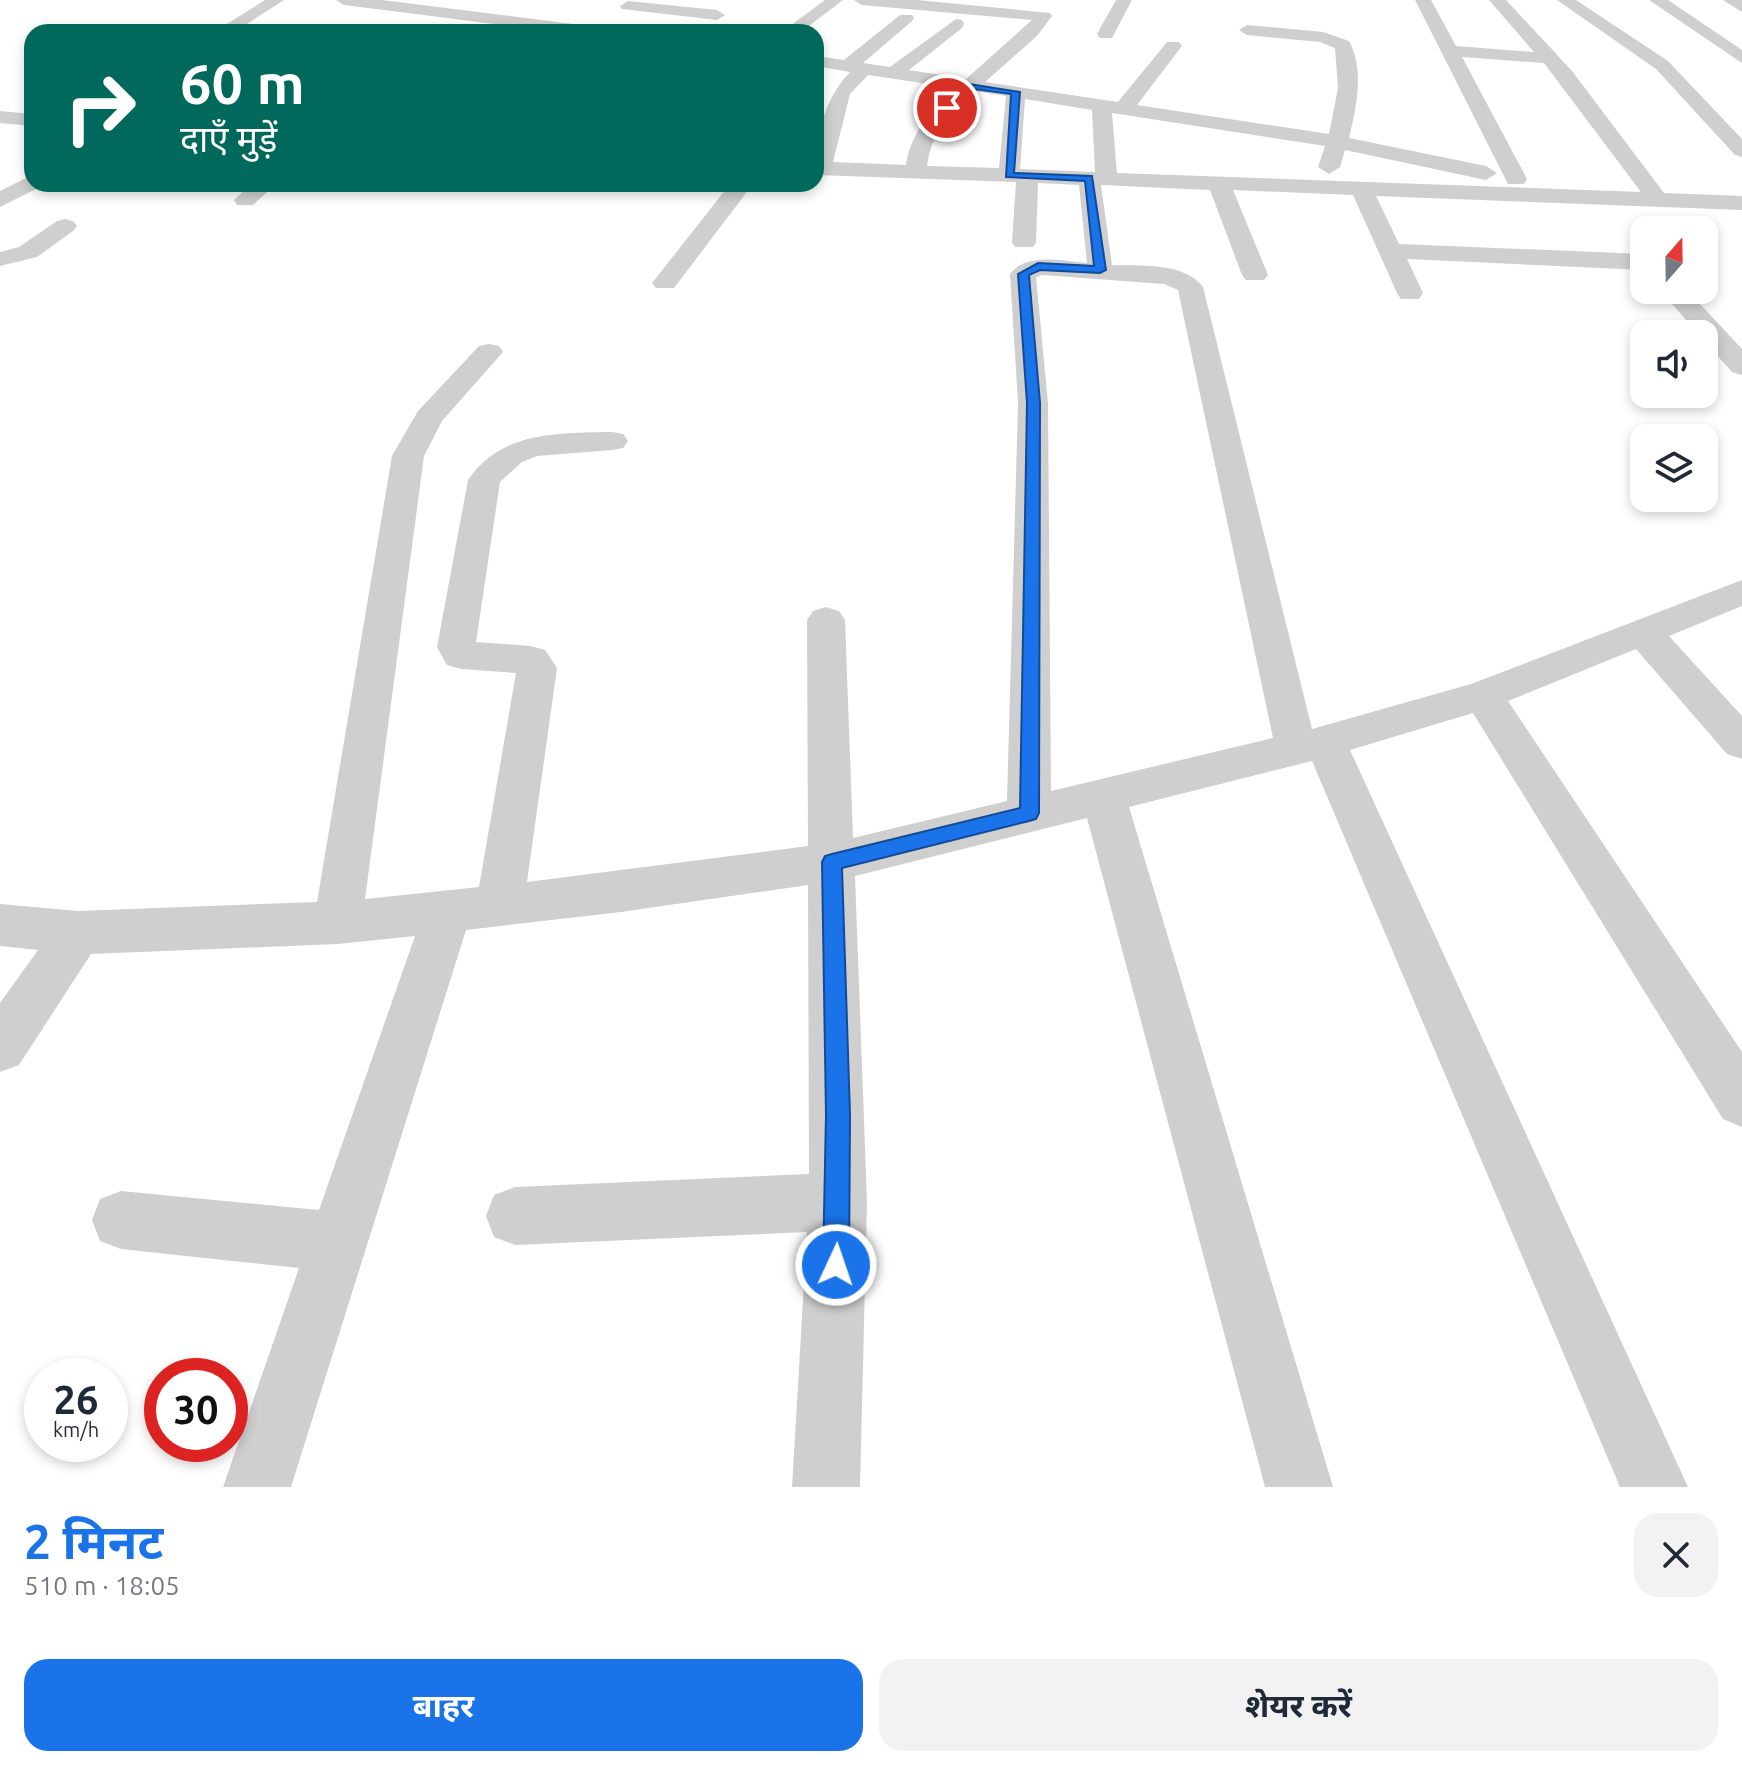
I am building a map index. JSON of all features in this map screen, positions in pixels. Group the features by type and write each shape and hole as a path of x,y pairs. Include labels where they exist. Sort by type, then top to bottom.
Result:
{"street":[{"path":"236,24 276,0"},
{"path":"344,0 534,24"},
{"path":"801,24 835,0"},
{"path":"862,0 1015,7 1044,16 1032,32 953,100 924,135 916,171"},
{"path":"1106,34 1124,0"},
{"path":"1423,0 1516,179"},
{"path":"1497,0 1550,58 1657,199"},
{"path":"1565,0 1662,65 1742,151"},
{"path":"1657,0 1737,52"},
{"path":"1731,0 1742,7"},
{"path":"628,6 722,11 701,24"},
{"path":"824,151 841,93 856,67 906,18"},
{"path":"894,73 956,24"},
{"path":"1247,30 1323,37 1343,45 1348,54 1339,142 1321,187"},
{"path":"1123,109 1173,46"},
{"path":"1451,51 1550,58"},
{"path":"824,62 1339,142 1516,179 1556,195"},
{"path":"1016,92 1018,176 1024,242"},
{"path":"1100,270 1098,179 1101,105"},
{"path":"0,117 24,119"},
{"path":"824,168 1597,196 1738,206"},
{"path":"1219,183 1255,275"},
{"path":"0,200 24,186"},
{"path":"1361,188 1410,293"},
{"path":"245,200 255,192"},
{"path":"665,283 736,192"},
{"path":"1597,196 1630,240"},
{"path":"0,259 28,252 65,226"},
{"path":"1391,251 1630,259"},
{"path":"1029,813 1033,403 1023,274 1038,267 1166,276 1183,281 1190,287 1310,745 1654,1487"},
{"path":"1686,304 1742,366"},
{"path":"338,923 408,456 429,417 489,352"},
{"path":"257,1487 338,1242 474,907 537,668 531,660 461,655 456,647 484,480 496,463 518,450 545,444 612,441"},
{"path":"0,925 78,933 338,923 621,892 832,862 1310,745 1483,695 1742,592"},
{"path":"826,620 838,1202 826,1487"},
{"path":"1642,631 1742,743"},
{"path":"1483,695 1742,1100"},
{"path":"1103,795 1299,1487"},
{"path":"0,1047 78,933"},
{"path":"515,1216 838,1202"},
{"path":"121,1220 338,1242"}],"route":[{"path":"836,1265 838,1115 832,862 1029,813 1033,403 1023,274 1038,267 1100,270 1089,178 1009,175 1016,92 972,86 947,108"}]}
